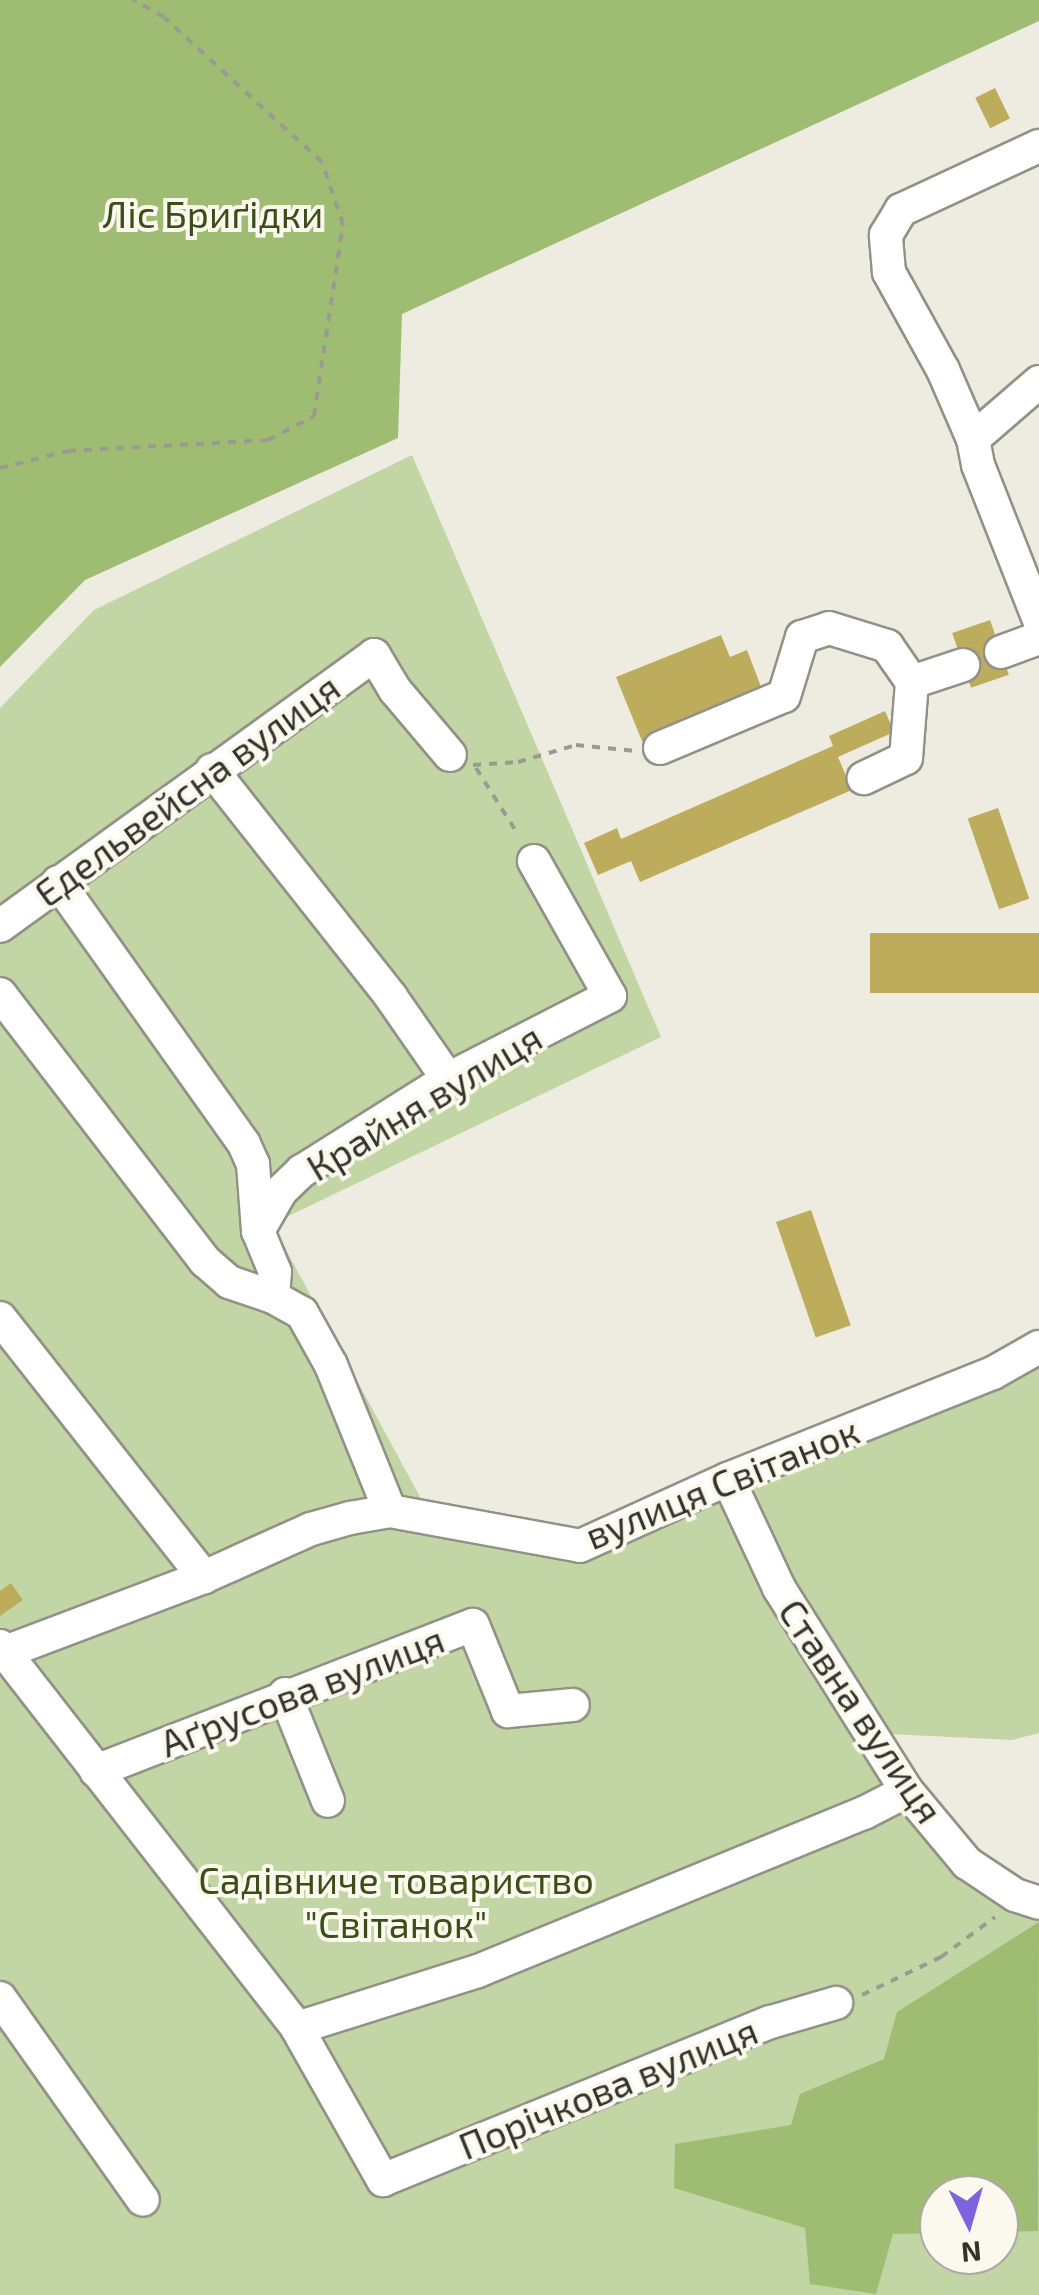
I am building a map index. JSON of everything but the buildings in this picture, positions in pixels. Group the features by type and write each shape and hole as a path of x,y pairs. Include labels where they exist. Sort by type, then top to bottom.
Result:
{"street":[{"path":"1039,146 901,210 886,235 889,272 943,370 974,439 978,465 1039,620"},
{"path":"974,439 1039,382"},
{"path":"660,748 784,696 802,637 828,628 887,646 912,682 906,758 864,778"},
{"path":"1001,652 1039,638"},
{"name":"Едельвейсна вулиця","path":"0,926 374,655 395,690 462,760"},
{"path":"912,682 963,665"},
{"path":"212,770 391,998 448,1079"},
{"name":"Крайня вулиця","path":"258,1231 281,1191 302,1171 448,1079 610,996 534,862"},
{"path":"58,882 244,1144 253,1164 258,1231 275,1272 273,1297"},
{"path":"0,994 204,1262 229,1282 273,1297 302,1313 314,1332 390,1510"},
{"path":"0,1318 204,1577"},
{"name":"вулиця Світанок","path":"1,1651 204,1577 311,1529 390,1510 580,1546 728,1480 994,1373 1039,1347"},
{"name":"Ставна вулиця","path":"728,1480 779,1588 907,1791 967,1863 1027,1899"},
{"name":"Аґрусова вулиця","path":"96,1770 285,1694 473,1625 508,1711 573,1706"},
{"path":"1,1651 296,2028 478,1971 864,1814 907,1791"},
{"path":"285,1694 328,1801"},
{"path":"0,1998 143,2200"},
{"name":"Порічкова вулиця","path":"296,2028 383,2180 770,2022 836,2003"}],"path":[{"path":"0,468 68,451 268,440 314,416 343,224 322,162 164,17 134,0"},
{"path":"462,760 518,762 576,746 629,752 660,748"},
{"path":"462,760 534,862"},
{"path":"836,2003 876,1991 941,1956 1027,1899"}],"green space":[{"name":"Ліс Бриґідки","path":"0,0 1039,0 1039,21 402,314 398,438 85,580 0,667"},
{"name":"Садівниче товариство \"Світанок\"","path":"412,455 661,1037 272,1224 425,1506 575,1535 1039,1361 1039,1733 1012,1740 889,1734 917,1790 971,1854 1039,1893 1039,2295 0,2295 0,708 94,610"},
{"path":"1039,1922 1038,2231 1019,2231 1019,2175 919,2175 919,2233 893,2234 876,2294 810,2284 805,2228 674,2188 675,2144 791,2125 800,2094 884,2059 897,2012"}]}
